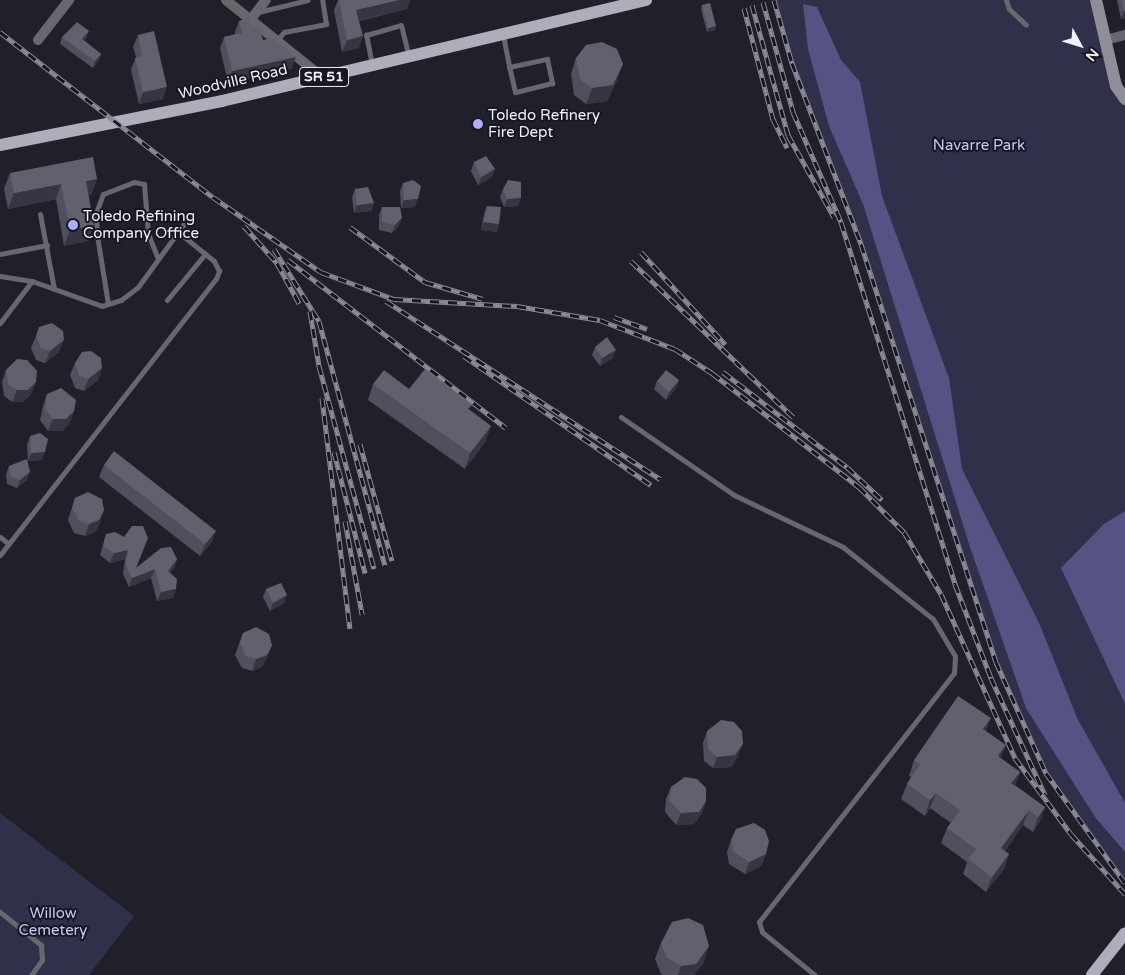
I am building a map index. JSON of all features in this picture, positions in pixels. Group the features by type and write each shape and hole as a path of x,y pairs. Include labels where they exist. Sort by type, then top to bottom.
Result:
{"main road":[{"name":"Woodville Road","path":"0,145 130,121 646,0"},
{"path":"1092,975 1125,933"}],"street":[{"path":"38,40 69,0"},
{"path":"226,0 254,16 277,40 322,77"},
{"path":"254,16 266,0"},
{"path":"1096,0 1113,73 1125,99"},
{"path":"1106,40 1125,35"}],"lane":[{"path":"254,16 308,0"},
{"path":"277,40 284,32 326,24 322,0"},
{"path":"1006,0 1009,9 1026,25"},
{"path":"372,65 366,35 401,26 410,56"},
{"path":"503,34 509,67 515,92 552,84 547,59 509,67"},
{"path":"108,304 97,235 98,201 110,189 134,182 146,188 148,234 158,259"},
{"path":"40,214 54,289"},
{"path":"0,276 32,282 90,304 108,304 138,287 183,225"},
{"path":"0,555 216,279 219,267 178,232"},
{"path":"0,254 47,245"},
{"path":"167,300 205,254"},
{"path":"0,323 32,282"},
{"path":"621,417 734,495 843,547 933,619 956,656 954,673 759,922 762,932 815,975"},
{"path":"0,537 9,544"},
{"path":"0,912 41,945 42,960 31,975"}],"green space":[{"name":"Navarre Park","path":"775,0 1095,0 1125,99 1125,882 1066,805 1016,711 972,596 861,244 786,45"},
{"name":"Willow Cemetery","path":"0,813 134,916 89,975 0,975"}],"shaded area":[{"path":"803,4 817,7 841,60 860,82 882,196 949,378 962,469 1040,625 1078,720 1125,803 1125,852 1095,817 1026,708 970,547 863,204 829,126 808,49"},
{"path":"1125,511 1125,704 1061,568 1104,524"}],"building":[{"path":"339,0 399,0 356,10 363,36 347,40"},
{"path":"1122,0 1125,0 1125,11 1124,11"},
{"path":"710,3 716,26 708,28 702,5"},
{"path":"250,17 252,27 259,25 263,40 272,38 296,57 232,71 224,37 242,33 239,21"},
{"path":"77,22 89,31 82,39 101,54 95,61 62,37"},
{"path":"154,31 167,87 143,92 135,58 142,56 138,35"},
{"path":"602,42 617,49 623,64 613,85 592,88 580,79 576,58 586,45"},
{"path":"486,156 495,169 481,177 474,162"},
{"path":"93,157 97,179 86,181 94,225 70,230 61,184 14,193 10,173"},
{"path":"413,180 421,186 418,199 404,200 403,183"},
{"path":"508,180 521,182 521,198 507,199 503,189"},
{"path":"368,187 374,203 357,205 355,189"},
{"path":"487,206 501,207 499,224 484,222"},
{"path":"382,207 400,207 402,218 395,225 382,222"},
{"path":"52,323 63,331 64,340 50,351 41,348 36,336 39,327"},
{"path":"607,337 616,350 602,358 595,347"},
{"path":"91,351 101,358 102,368 88,379 79,376 75,363 82,352"},
{"path":"17,359 27,360 37,371 36,382 28,390 17,390 8,384 6,370"},
{"path":"425,369 472,405 468,409 491,426 470,453 373,384 384,370 409,389"},
{"path":"666,370 679,380 669,392 657,381"},
{"path":"61,388 76,400 74,411 66,419 53,419 45,409 47,394"},
{"path":"40,433 48,439 45,452 31,453 30,436"},
{"path":"114,451 216,531 205,544 104,465"},
{"path":"27,459 30,472 20,480 10,476 9,466"},
{"path":"88,492 102,499 104,510 99,520 89,524 79,521 72,508 75,498"},
{"path":"132,526 143,526 148,538 136,568 161,548 171,547 177,559 168,571 177,579 176,589 161,592 155,569 132,578 126,565 128,550 114,553 103,546 106,534 115,532 124,537"},
{"path":"281,583 287,595 273,603 266,589"},
{"path":"256,627 269,634 272,645 267,655 256,659 246,656 240,643 243,633"},
{"path":"958,696 991,718 983,729 1006,745 998,756 1020,772 1011,783 1045,807 1038,817 1029,810 1001,848 1009,854 992,877 968,859 976,849 947,828 960,810 936,793 930,800 907,784 920,765 914,760"},
{"path":"721,720 734,722 742,731 743,744 735,755 717,757 708,749 707,731"},
{"path":"685,777 697,779 706,788 706,801 699,812 681,813 669,800 671,787"},
{"path":"754,823 765,830 769,841 766,854 749,862 734,852 731,840 736,829"},
{"path":"688,918 703,925 709,946 696,964 681,966 667,958 661,943 672,922"}],"railway":[{"path":"774,0 792,63 861,244 996,662 1046,773 1125,883"},
{"path":"763,2 793,112 841,222 955,584 991,678 1045,795"},
{"path":"752,5 788,135 834,217"},
{"path":"744,8 773,119 787,148"},
{"path":"0,32 213,197 321,272 394,299 517,306 600,320 675,349 712,373 859,487 904,532 941,594 1015,758 1071,834 1125,894"},
{"path":"244,226 277,263 299,303"},
{"path":"350,227 425,282 483,299"},
{"path":"274,249 319,321 385,565"},
{"path":"641,252 725,344"},
{"path":"288,260 506,428"},
{"path":"631,261 793,417"},
{"path":"386,301 660,479"},
{"path":"310,311 319,366 374,569"},
{"path":"614,317 647,329"},
{"path":"464,356 651,485"},
{"path":"723,372 847,467 882,500"},
{"path":"322,398 350,628"},
{"path":"360,444 392,561"},
{"path":"334,452 365,573"},
{"path":"345,521 362,614"}],"place":[{"name":"Toledo Refinery Fire Dept","path":"478,124"},
{"name":"Toledo Refining Company Office","path":"73,225"}]}
